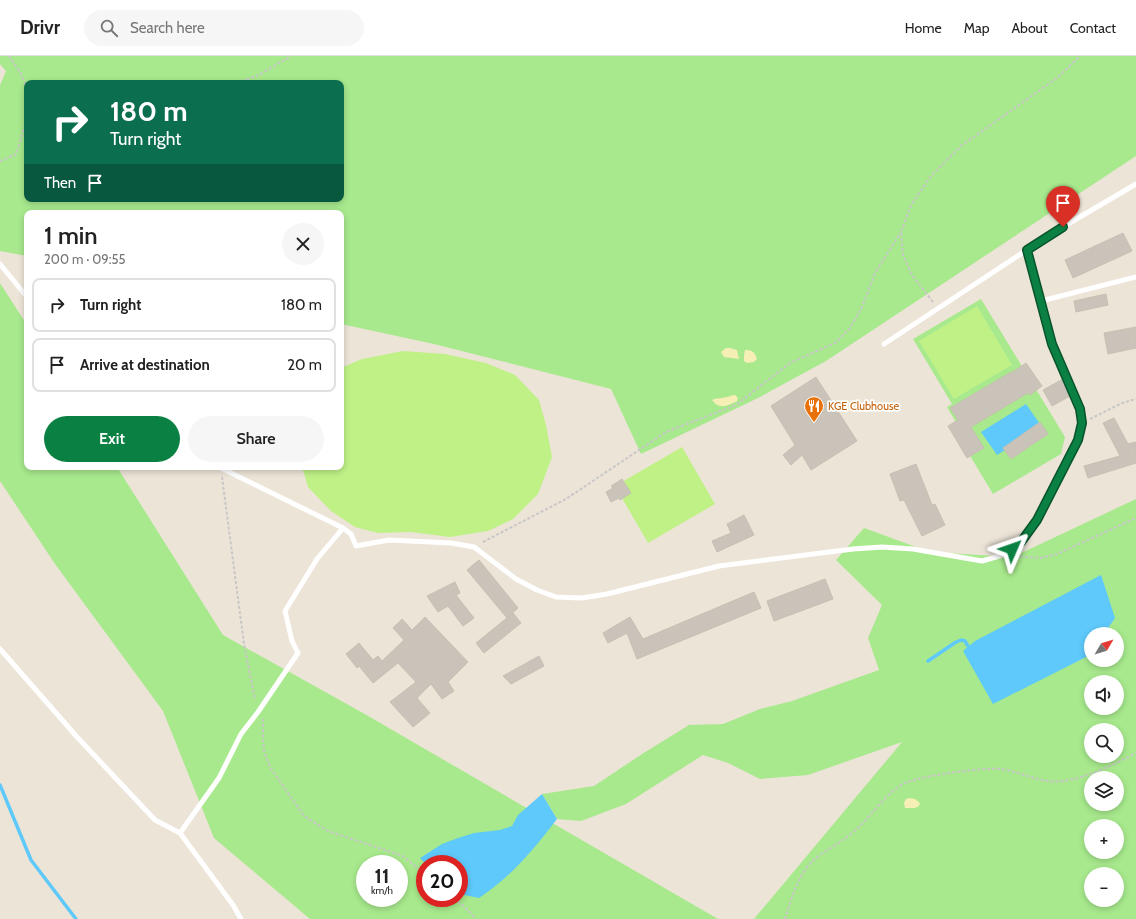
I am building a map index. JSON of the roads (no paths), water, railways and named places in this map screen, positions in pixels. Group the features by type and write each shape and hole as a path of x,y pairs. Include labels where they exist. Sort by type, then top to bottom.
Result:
{"lane":[{"path":"884,344 1051,234 1136,184"},
{"path":"226,470 344,528 352,534 356,546 389,540 451,543 474,547 516,579 537,590 556,597 582,598 607,594 719,566 853,549 882,547 913,549 982,561 1003,555 1021,542 1037,520 1078,440 1082,423 1080,409 1052,344 1027,250"},
{"path":"0,264 24,292"},
{"path":"1041,301 1136,277"},
{"path":"180,833 219,778 241,734 258,712 298,653 292,641 285,611 316,559 344,528"},
{"path":"0,649 77,737 154,820 180,833 233,905 241,919"}],"water":[{"path":"1026,404 1042,427 997,455 981,432"},
{"path":"1101,575 1115,618 1109,627 1084,627 1084,658 993,704 963,651 975,641"},
{"path":"542,794 557,819 540,841 512,872 479,898 468,896 468,855 425,855 442,844 458,838 474,833 500,830 512,826 518,815"}],"waterway":[{"path":"928,661 961,640 965,641 968,646"},
{"path":"0,785 31,860 76,919"}],"place":[{"name":"KGE Clubhouse","path":"814,423"}]}
